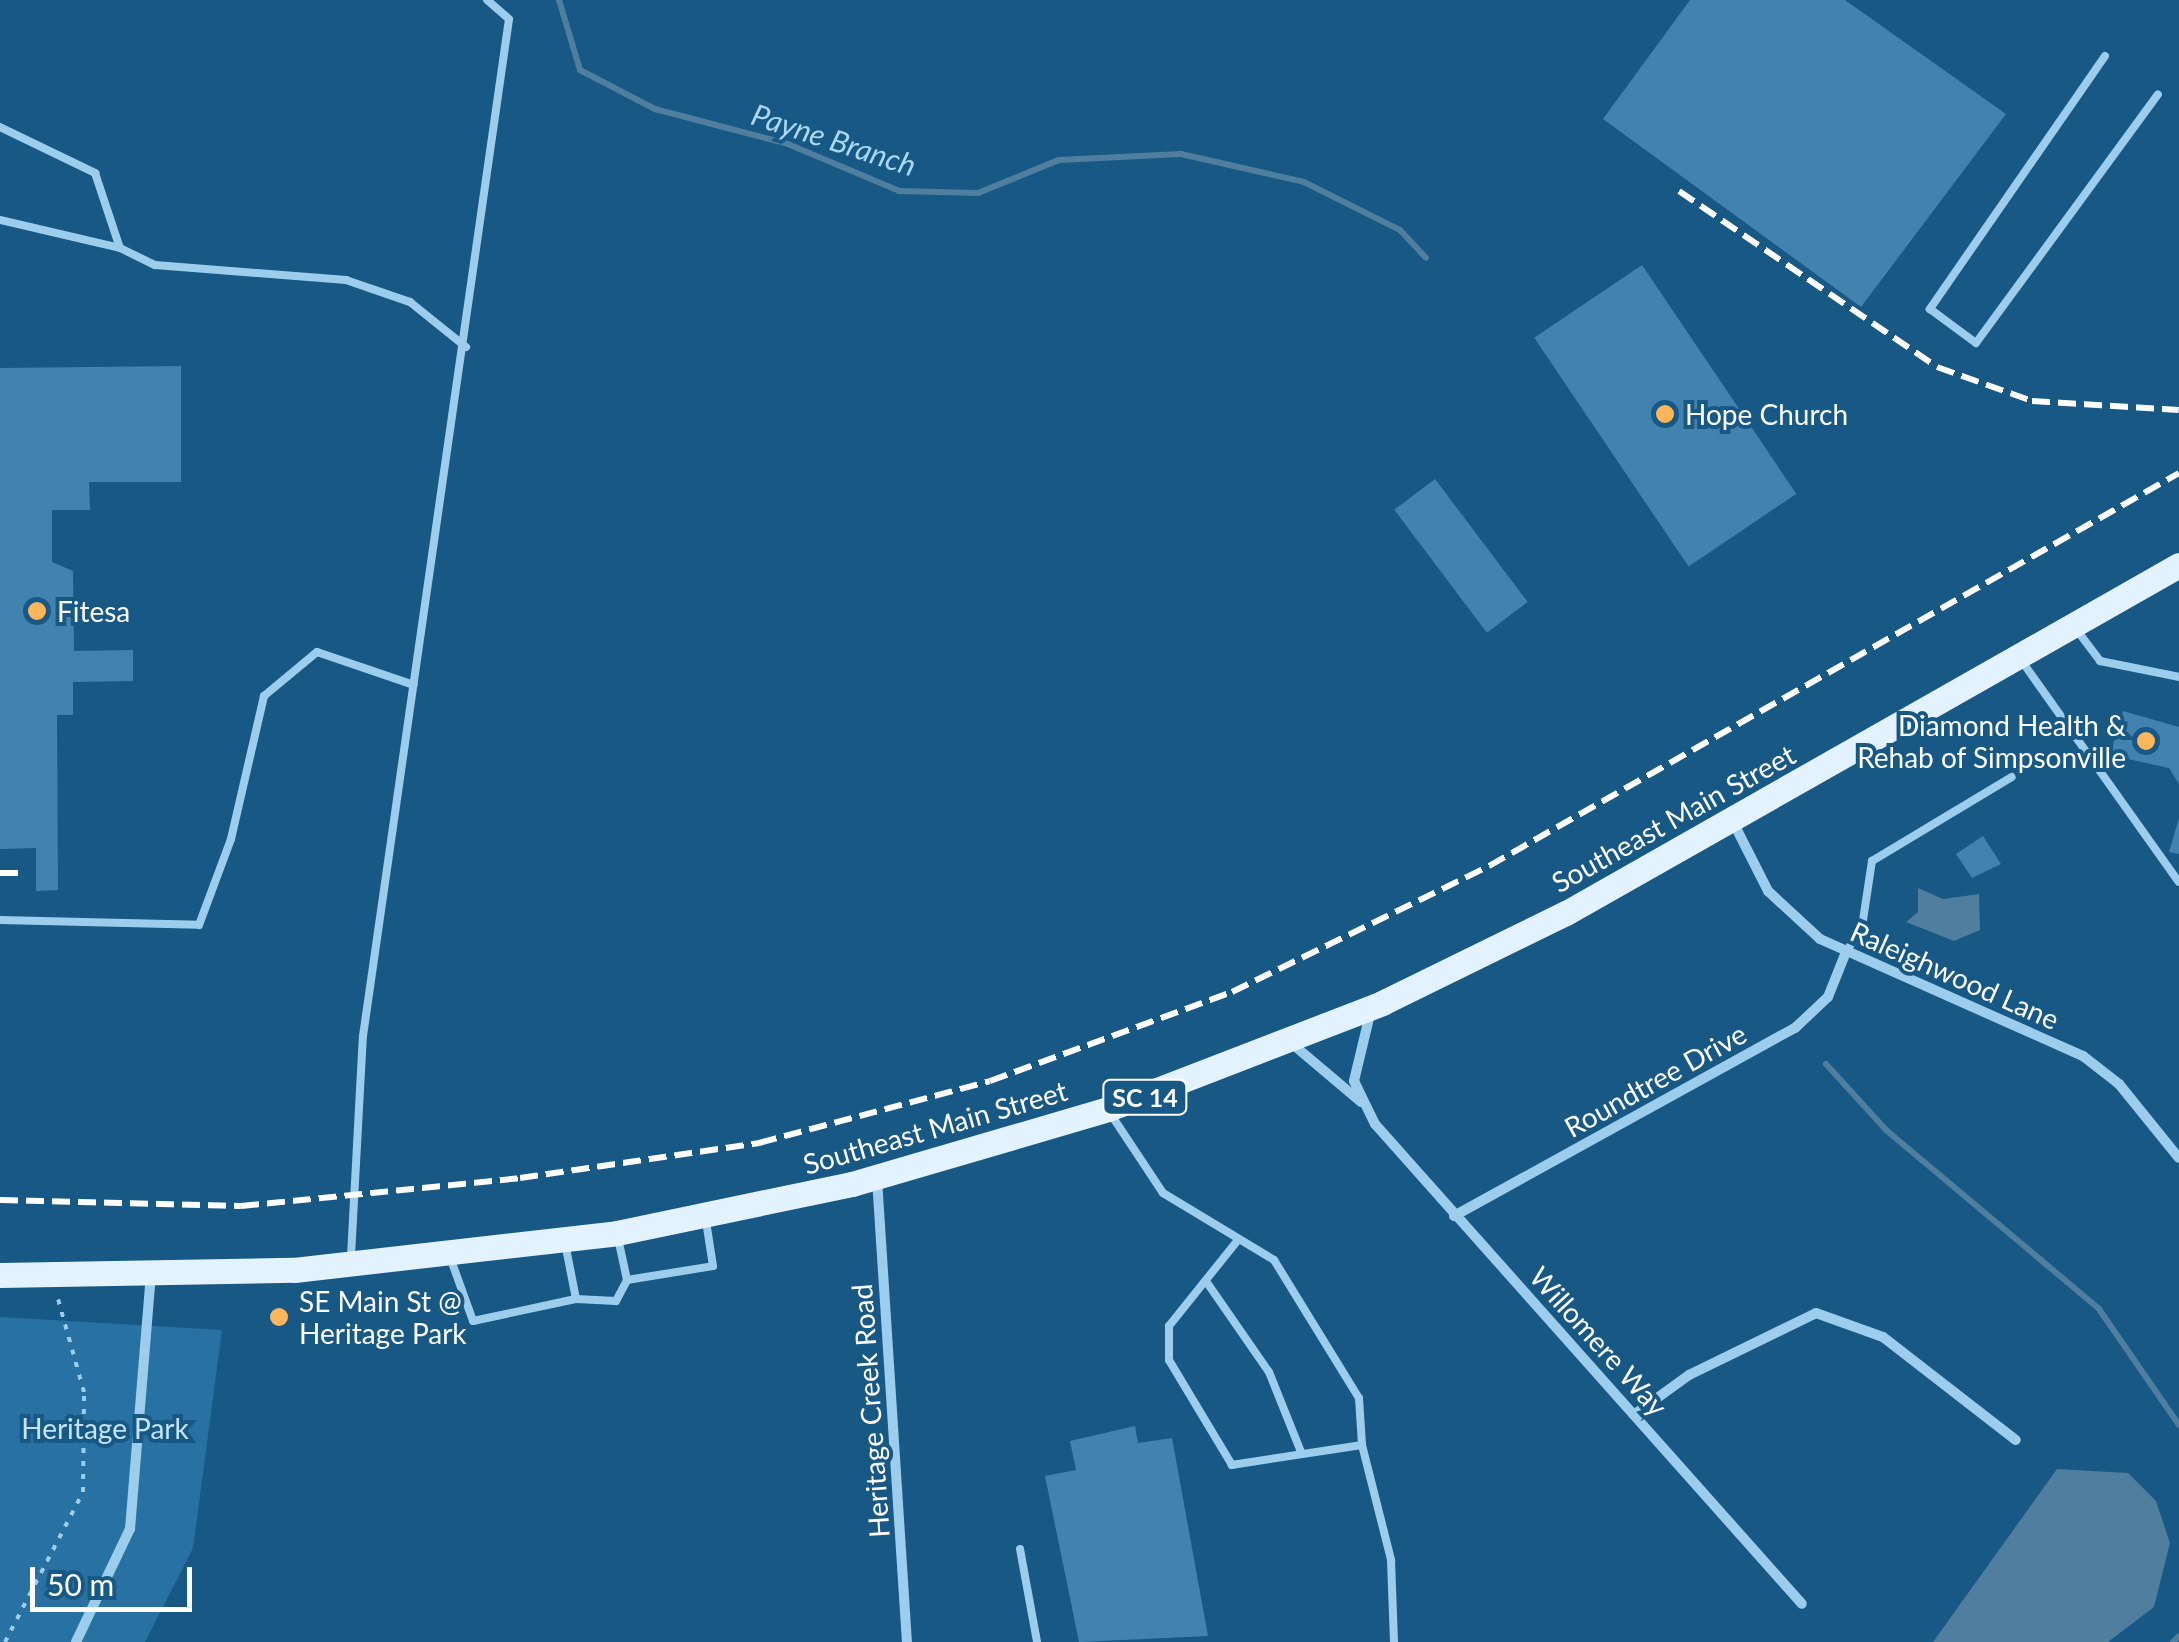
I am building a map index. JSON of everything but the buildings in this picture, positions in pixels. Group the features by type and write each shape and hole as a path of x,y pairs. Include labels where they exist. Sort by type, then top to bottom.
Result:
{"main road":[{"name":"Southeast Main Street","path":"0,1275 151,1276 350,1266 617,1234 877,1178 1108,1109 1373,1007 1731,819 2179,565"}],"street":[{"name":"Raleighwood Lane","path":"1731,819 1768,892 1846,952 2083,1056 2119,1084 2179,1158"},
{"name":"Roundtree Drive","path":"1454,1216 1795,1028 1828,997 1846,952"},
{"name":"Willomere Way","path":"1365,1106 1356,1050 1373,1007"},
{"name":"Willomere Way","path":"1289,1042 1365,1106 1454,1216 1802,1604"},
{"name":"Heritage Creek Road","path":"877,1178 907,1642"},
{"path":"76,1642 130,1529 151,1276"},
{"path":"1635,1414 1689,1375 1816,1313 1883,1337 2016,1440"}],"lane":[{"path":"350,1266 363,1036 466,348 509,19 487,0"},
{"path":"2105,56 1930,309 1961,332 1976,342 2158,94"},
{"path":"0,127 95,173 120,248"},
{"path":"0,220 120,248 155,264 346,280 410,302 466,348"},
{"path":"2074,625 2100,661 2179,677"},
{"path":"0,920 199,925 231,839 264,696 317,652 414,685"},
{"path":"2018,656 2179,882"},
{"path":"1846,952 1862,927 1872,861 2012,777"},
{"path":"1108,1109 1163,1194 1274,1260 1359,1398 1362,1445 1391,1560 1394,1642"},
{"path":"627,1280 713,1266 706,1216"},
{"path":"450,1257 473,1321 576,1299 616,1301 627,1280 617,1234"},
{"path":"1238,1240 1208,1284 1169,1326 1169,1360 1232,1465 1362,1445"},
{"path":"564,1241 576,1299"},
{"path":"1208,1284 1269,1372 1301,1452"},
{"path":"1020,1549 1037,1642"}],"path":[{"path":"6,1642 83,1492 84,1392 54,1276"}],"green space":[{"name":"Heritage Park","path":"0,1317 222,1330 193,1548 145,1642 0,1642"}],"shaded area":[{"path":"1918,888 1943,899 1979,894 1980,930 1954,941 1906,922 1918,912"},
{"path":"2057,1469 2128,1473 2156,1501 2170,1543 2154,1607 2108,1642 1933,1642"}],"waterway":[{"name":"Payne Branch","path":"559,0 580,70 655,109 788,144 899,191 978,193 1059,160 1181,154 1304,182 1400,230 1426,258"},
{"path":"1826,1064 1886,1130 2099,1309 2179,1425"},
{"path":"2173,1642 2179,1636"}],"railway":[{"path":"1679,191 1937,367 2032,401 2179,410"},
{"path":"0,1200 241,1206 520,1178 759,1143 990,1081 1232,992 1489,866 2179,473"},
{"path":"0,873 26,873"}],"place":[{"name":"Hope Church","path":"1665,414"},
{"name":"Fitesa","path":"37,611"},
{"name":"Diamond Health & Rehab of Simpsonville","path":"2146,741"},
{"name":"SE Main St @ Heritage Park","path":"279,1317"}]}
